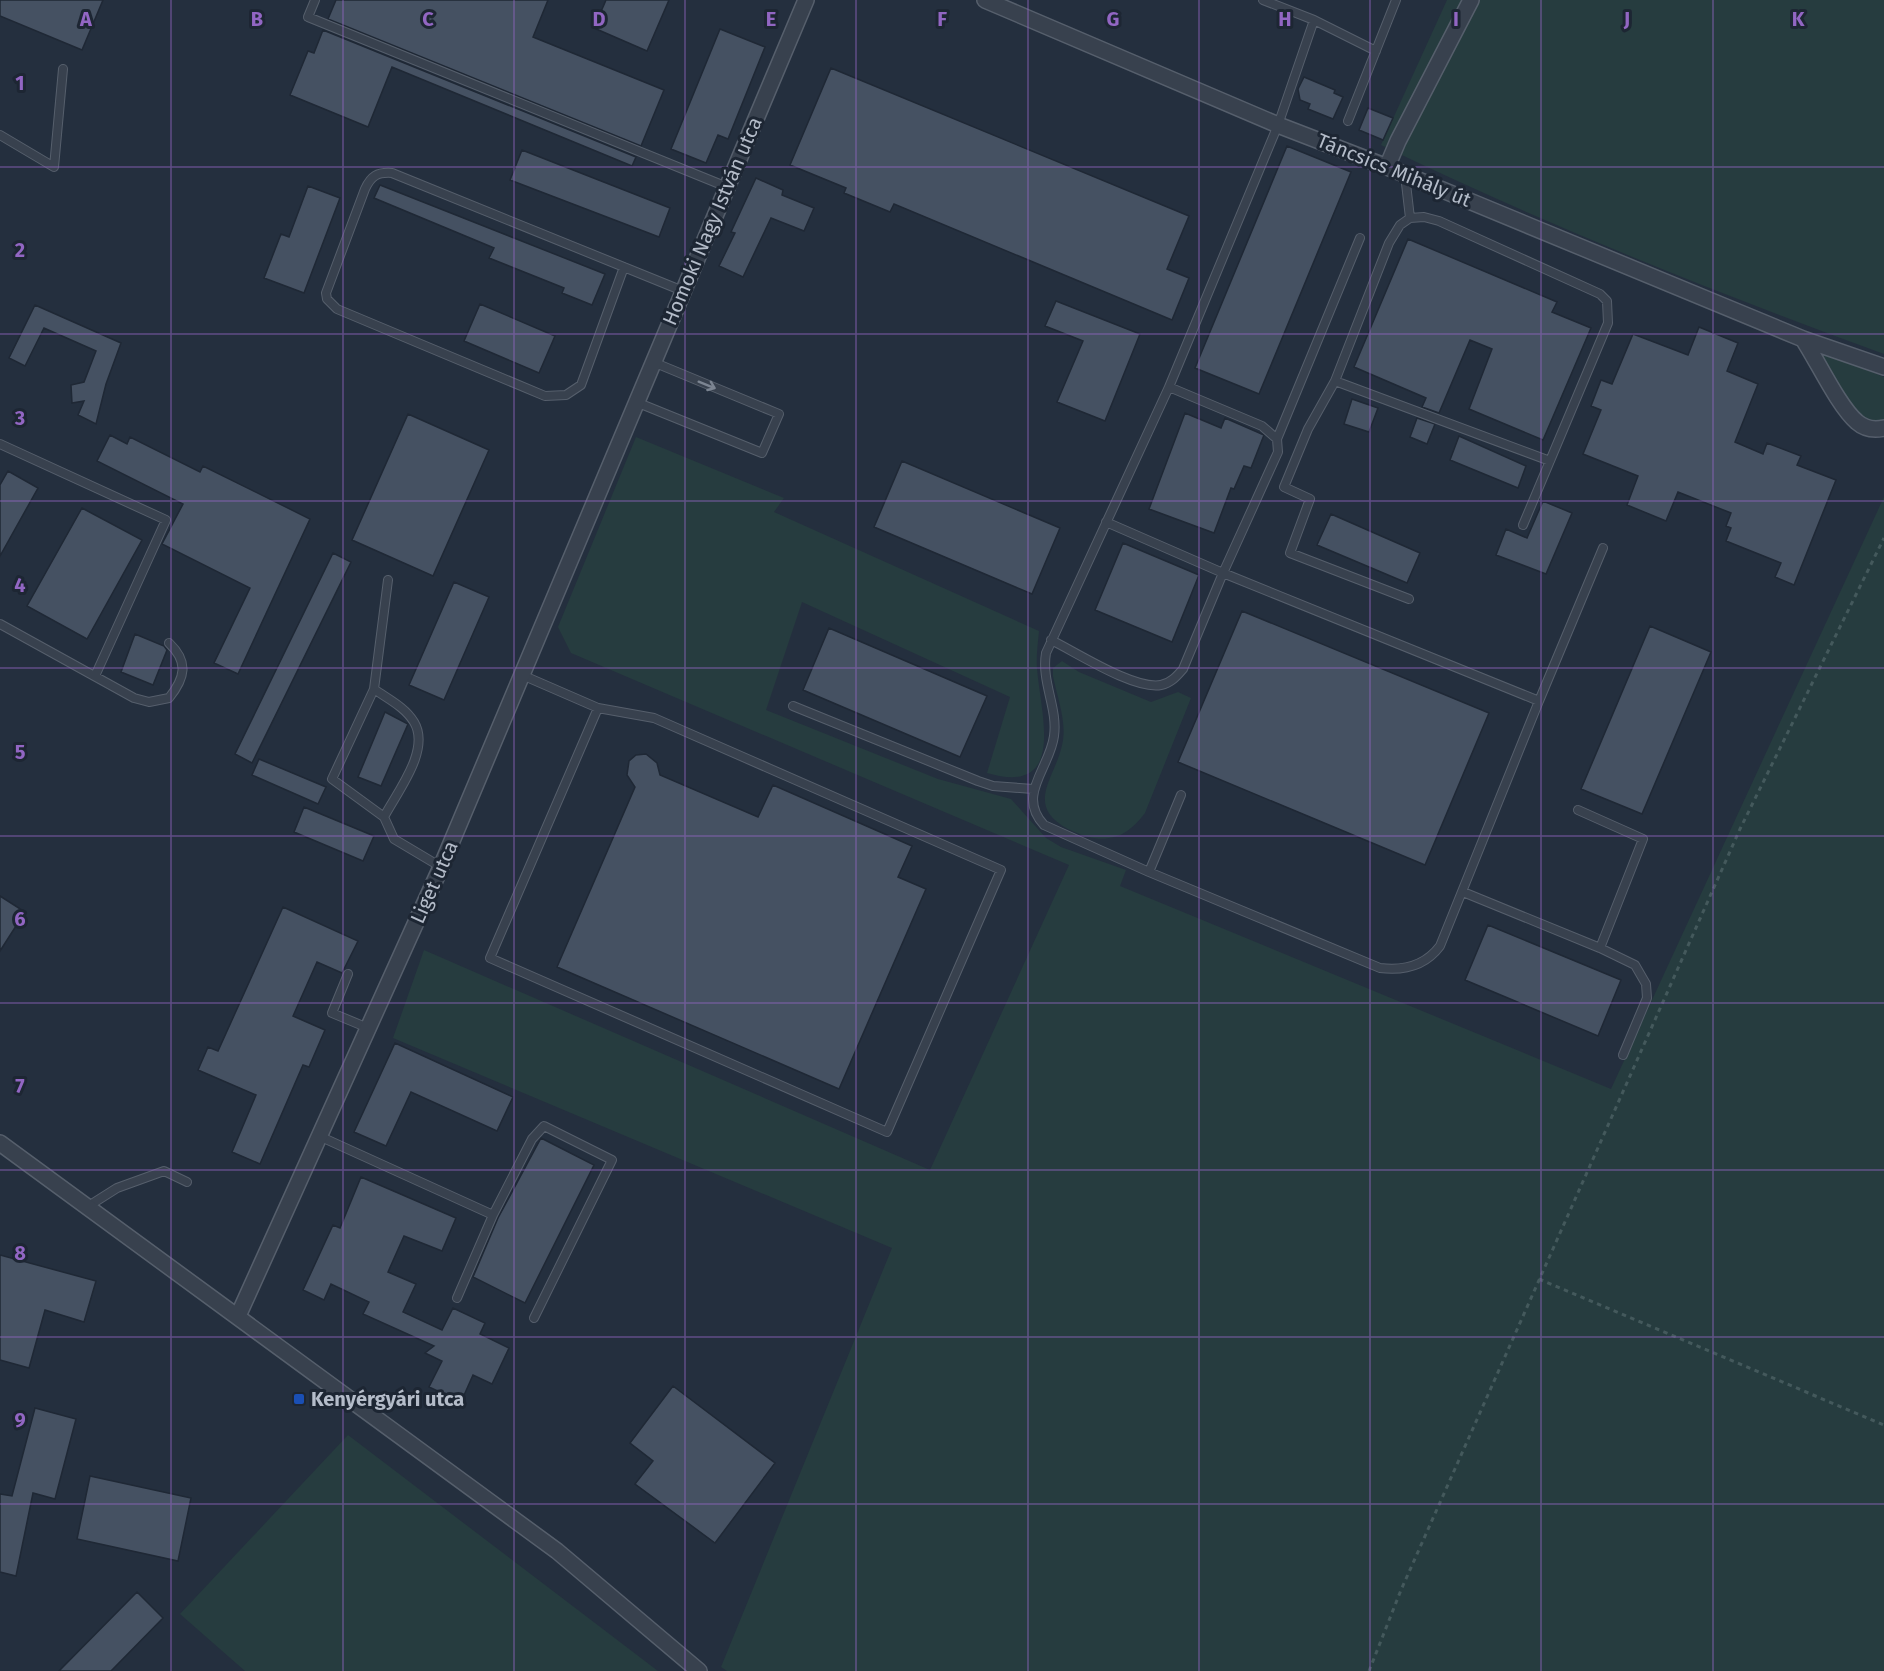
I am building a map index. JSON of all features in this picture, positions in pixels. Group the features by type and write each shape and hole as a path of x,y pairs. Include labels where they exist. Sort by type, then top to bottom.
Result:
{"street":[{"name":"Homoki Nagy István utca","path":"619,442 806,0"},
{"name":"Táncsics Mihály út","path":"985,0 1278,125 1387,166 1803,339 1884,367"},
{"path":"1387,166 1471,0"},
{"path":"1803,339 1857,422 1867,428 1884,428"},
{"name":"Liget utca","path":"238,1316 441,867 619,442"},
{"path":"0,1143 557,1551 699,1671"}],"lane":[{"path":"315,0 308,17 727,187"},
{"path":"1263,0 1314,20 1376,51"},
{"path":"1348,121 1396,0"},
{"path":"1314,20 1278,125 1169,387 1051,640 1043,669 1055,734 1052,749 1034,789 1033,809 1044,825 1149,873 1380,968 1394,969 1422,963 1440,946 1603,548"},
{"path":"0,135 54,167 63,69"},
{"path":"624,267 581,385 558,397 545,396 337,309 327,299 326,293 365,189 375,174 382,172 392,172 683,291"},
{"path":"1405,174 1410,218"},
{"path":"1410,599 1290,553 1310,499 1284,487 1308,429 1335,381 1389,243 1400,225 1410,218 1424,217 1439,221 1600,294 1607,301 1608,323 1523,525"},
{"path":"1051,640 1132,680 1148,685 1161,685 1173,679 1183,669 1223,573 1278,452 1277,439 1360,238"},
{"path":"636,402 762,453 778,414 653,362"},
{"path":"1335,381 1550,461"},
{"path":"1169,387 1262,426 1277,439"},
{"path":"0,444 166,520 95,676"},
{"path":"1106,522 1223,573 1539,701"},
{"path":"388,580 374,689 332,779 384,817 394,838 441,867"},
{"path":"0,624 134,698 149,702 169,698 178,686 184,669 177,651 168,643"},
{"path":"522,675 598,708 654,718 1001,870 887,1132 490,958 598,708"},
{"path":"374,689 404,710 419,733 414,761 384,817"},
{"path":"793,706 978,781 993,786 1034,789"},
{"path":"1149,873 1181,795"},
{"path":"1578,810 1643,839 1600,948"},
{"path":"1462,892 1600,948 1635,965 1646,984 1647,998 1623,1055"},
{"path":"348,974 332,1013 368,1028"},
{"path":"457,1298 493,1215 532,1140 544,1126 612,1160 534,1318"},
{"path":"319,1136 493,1215"},
{"path":"87,1208 117,1188 164,1171 187,1182"}],"path":[{"path":"1369,1671 1401,1590 1740,829 1884,538"},
{"path":"1539,1279 1884,1425"}],"green space":[{"path":"1447,0 1884,0 1884,354 1630,256 1504,202 1381,145"},
{"path":"1817,350 1884,377 1884,424 1865,421 1843,394"},
{"path":"636,437 784,498 774,512 1039,631 1037,663 1044,746 1039,762 1029,773 1013,777 987,773 1010,697 802,602 766,710 938,779 1011,799 1046,838 1061,847 1126,870 1120,886 1611,1089 1884,497 1884,1671 727,1671 721,1667 892,1248 393,1038 424,950 930,1170 1069,865 571,653 558,627"},
{"path":"1062,661 1079,672 1151,702 1178,692 1191,698 1145,813 1129,830 1117,836 1103,839 1081,835 1054,819 1047,810 1046,789 1060,753 1064,732 1053,676 1053,668"},
{"path":"348,1435 658,1671 245,1671 180,1614"}],"building":[{"path":"0,0 103,0 82,50 0,16"},
{"path":"336,0 548,0 533,37 664,90 641,146 328,19"},
{"path":"606,0 669,0 647,51 594,28"},
{"path":"720,29 765,47 728,139 718,135 706,163 671,149"},
{"path":"323,30 636,157 632,166 392,67 368,127 290,95 308,51 314,53"},
{"path":"831,68 1189,216 1167,269 1189,278 1172,320 894,204 890,212 844,193 846,188 790,165"},
{"path":"1304,77 1335,90 1334,93 1343,97 1333,119 1308,109 1310,104 1300,100 1298,89"},
{"path":"1368,108 1393,118 1383,140 1359,130"},
{"path":"1287,146 1351,172 1259,394 1195,368"},
{"path":"522,150 670,208 659,237 510,180"},
{"path":"756,178 783,190 782,195 814,208 804,231 771,218 743,277 719,266 735,233 731,232"},
{"path":"380,185 605,274 592,305 562,293 564,288 489,258 494,248 374,198"},
{"path":"308,186 340,198 304,293 264,278 281,234 289,237"},
{"path":"1408,239 1557,302 1552,312 1591,328 1543,440 1469,409 1492,349 1470,340 1439,413 1422,407 1426,398 1354,367"},
{"path":"1056,301 1140,334 1105,421 1057,402 1083,341 1045,326"},
{"path":"480,304 555,336 539,373 464,341"},
{"path":"35,305 121,343 106,384 96,424 78,415 84,401 72,403 71,385 84,382 96,351 44,328 25,366 9,358"},
{"path":"1699,327 1738,343 1727,371 1758,384 1735,442 1763,454 1767,443 1801,456 1797,465 1836,480 1794,585 1775,577 1781,563 1726,541 1731,528 1726,526 1731,513 1678,492 1666,521 1627,505 1638,476 1583,454 1601,410 1591,406 1601,380 1612,384 1633,334 1688,355"},
{"path":"1352,399 1378,408 1369,432 1344,424"},
{"path":"1185,413 1221,428 1225,418 1264,435 1251,468 1244,466 1234,489 1231,488 1214,533 1149,509"},
{"path":"408,414 489,450 433,576 352,540"},
{"path":"1417,418 1435,424 1427,444 1410,437"},
{"path":"110,435 127,444 130,437 200,472 203,466 310,519 238,674 214,663 250,588 162,544 183,504 97,461"},
{"path":"1459,436 1526,466 1518,488 1450,460"},
{"path":"902,461 1060,528 1032,594 874,527"},
{"path":"8,471 38,488 0,556 0,485"},
{"path":"1543,501 1572,513 1546,574 1496,555 1506,529 1527,538"},
{"path":"82,508 142,540 87,639 27,606"},
{"path":"1331,514 1420,553 1407,583 1317,545"},
{"path":"1123,543 1199,575 1172,642 1095,610"},
{"path":"333,553 351,562 252,763 235,754"},
{"path":"454,582 489,597 444,700 409,685"},
{"path":"1242,611 1489,713 1425,865 1178,762"},
{"path":"1650,626 1711,652 1642,814 1581,789"},
{"path":"829,628 987,696 960,757 803,690"},
{"path":"135,634 164,646 167,650 153,685 121,672"},
{"path":"385,712 408,724 381,786 358,777"},
{"path":"646,754 657,763 660,775 758,817 773,785 912,846 898,877 926,889 839,1089 557,967 635,787 627,775 629,761 636,755"},
{"path":"259,759 326,787 318,804 252,775"},
{"path":"304,807 374,836 363,861 294,832"},
{"path":"0,896 25,912 0,951"},
{"path":"283,907 358,941 342,973 317,962 293,1016 325,1030 309,1067 303,1065 260,1164 232,1152 256,1095 198,1070 208,1047 218,1051"},
{"path":"1488,925 1621,980 1598,1036 1465,980"},
{"path":"395,1043 513,1097 497,1131 411,1092 386,1146 354,1132"},
{"path":"541,1138 594,1165 525,1303 473,1277 498,1218"},
{"path":"361,1177 456,1218 442,1251 404,1236 388,1272 416,1284 403,1312 442,1330 453,1308 485,1323 480,1334 509,1348 492,1384 473,1375 461,1402 429,1387 442,1361 425,1353 434,1346 363,1314 369,1302 331,1284 324,1300 303,1290 333,1225 340,1228"},
{"path":"0,1255 96,1281 84,1322 45,1310 29,1368 0,1360"},
{"path":"673,1386 775,1463 715,1543 635,1484 653,1461 630,1443"},
{"path":"35,1408 76,1419 55,1499 33,1493 16,1576 0,1572 0,1494 12,1496"},
{"path":"90,1476 191,1498 178,1561 77,1539"},
{"path":"137,1592 163,1618 111,1671 59,1671"}],"place":[{"name":"Kenyérgyári utca","path":"299,1399"}]}
